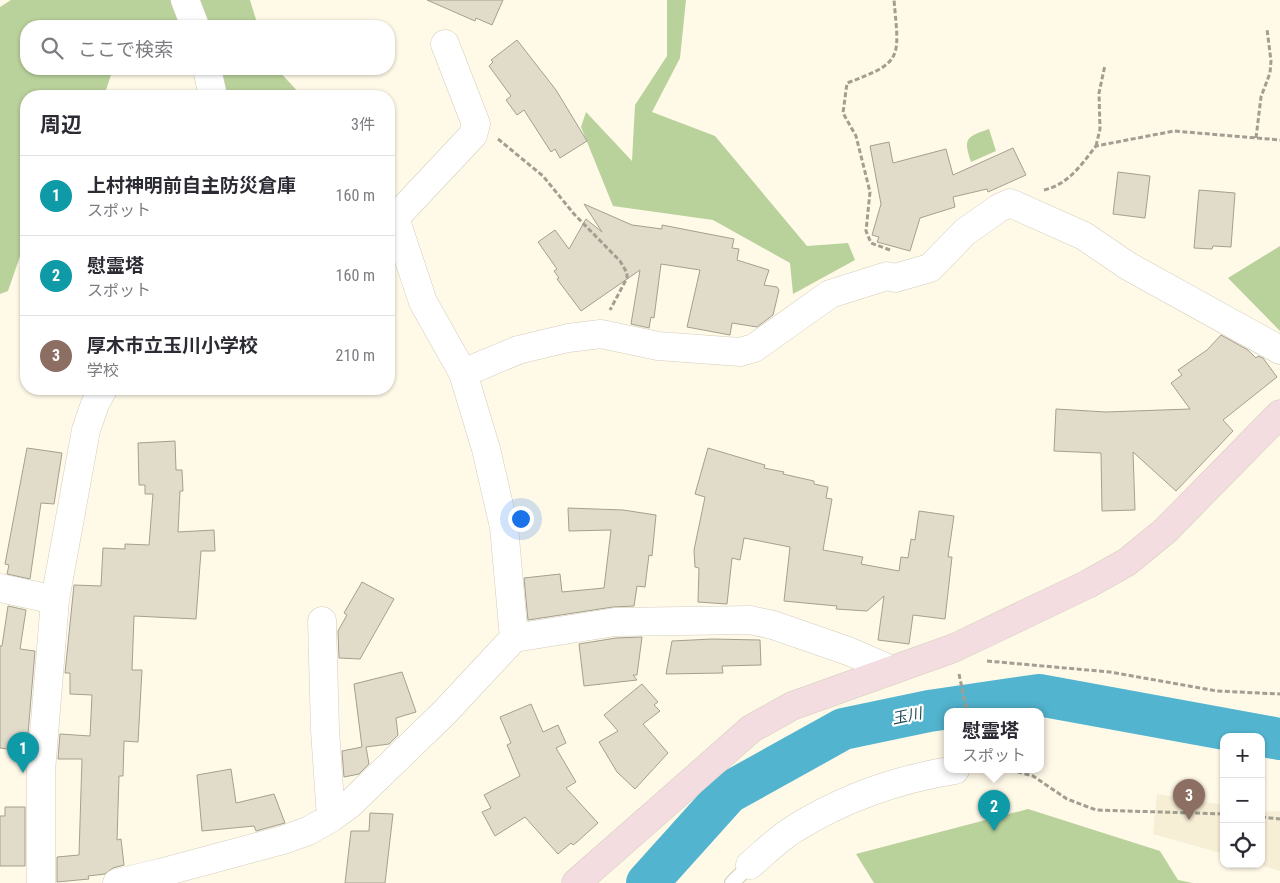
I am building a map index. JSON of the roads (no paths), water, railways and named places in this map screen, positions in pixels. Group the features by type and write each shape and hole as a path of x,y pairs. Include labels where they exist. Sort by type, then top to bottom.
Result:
{"street":[{"path":"185,0 193,20"},
{"path":"395,216 473,135 476,124 445,44"},
{"path":"209,75 212,90"},
{"path":"464,373 518,350 568,338 601,334 658,346 740,352 754,348 830,294 887,276 895,278 930,268 965,232 999,208 1010,203 1084,236 1128,266 1280,350"},
{"path":"395,227 424,302 464,373 486,449 504,527 514,638"},
{"path":"41,883 41,771 55,600 86,430 100,395"},
{"path":"576,883 751,729 792,706 892,670 956,658 1126,562 1165,531 1280,414"},
{"path":"0,588 55,600"},
{"path":"118,883 160,878 283,840 308,831 332,818 350,804 444,712 514,638 615,622 750,620 773,625 848,651 892,670"},
{"path":"322,621 325,730 332,818"},
{"path":"741,874 786,834 811,819 888,785 926,774 944,772"}],"waterway":[{"name":"玉川","path":"950,708 1039,695 1280,739"},
{"name":"玉川","path":"647,883 728,793 843,729 944,709"}],"place":[{"name":"上村神明前自主防災倉庫","path":"23,773"},
{"name":"厚木市立玉川小学校","path":"1189,820"},
{"name":"慰霊塔","path":"994,831"}]}
